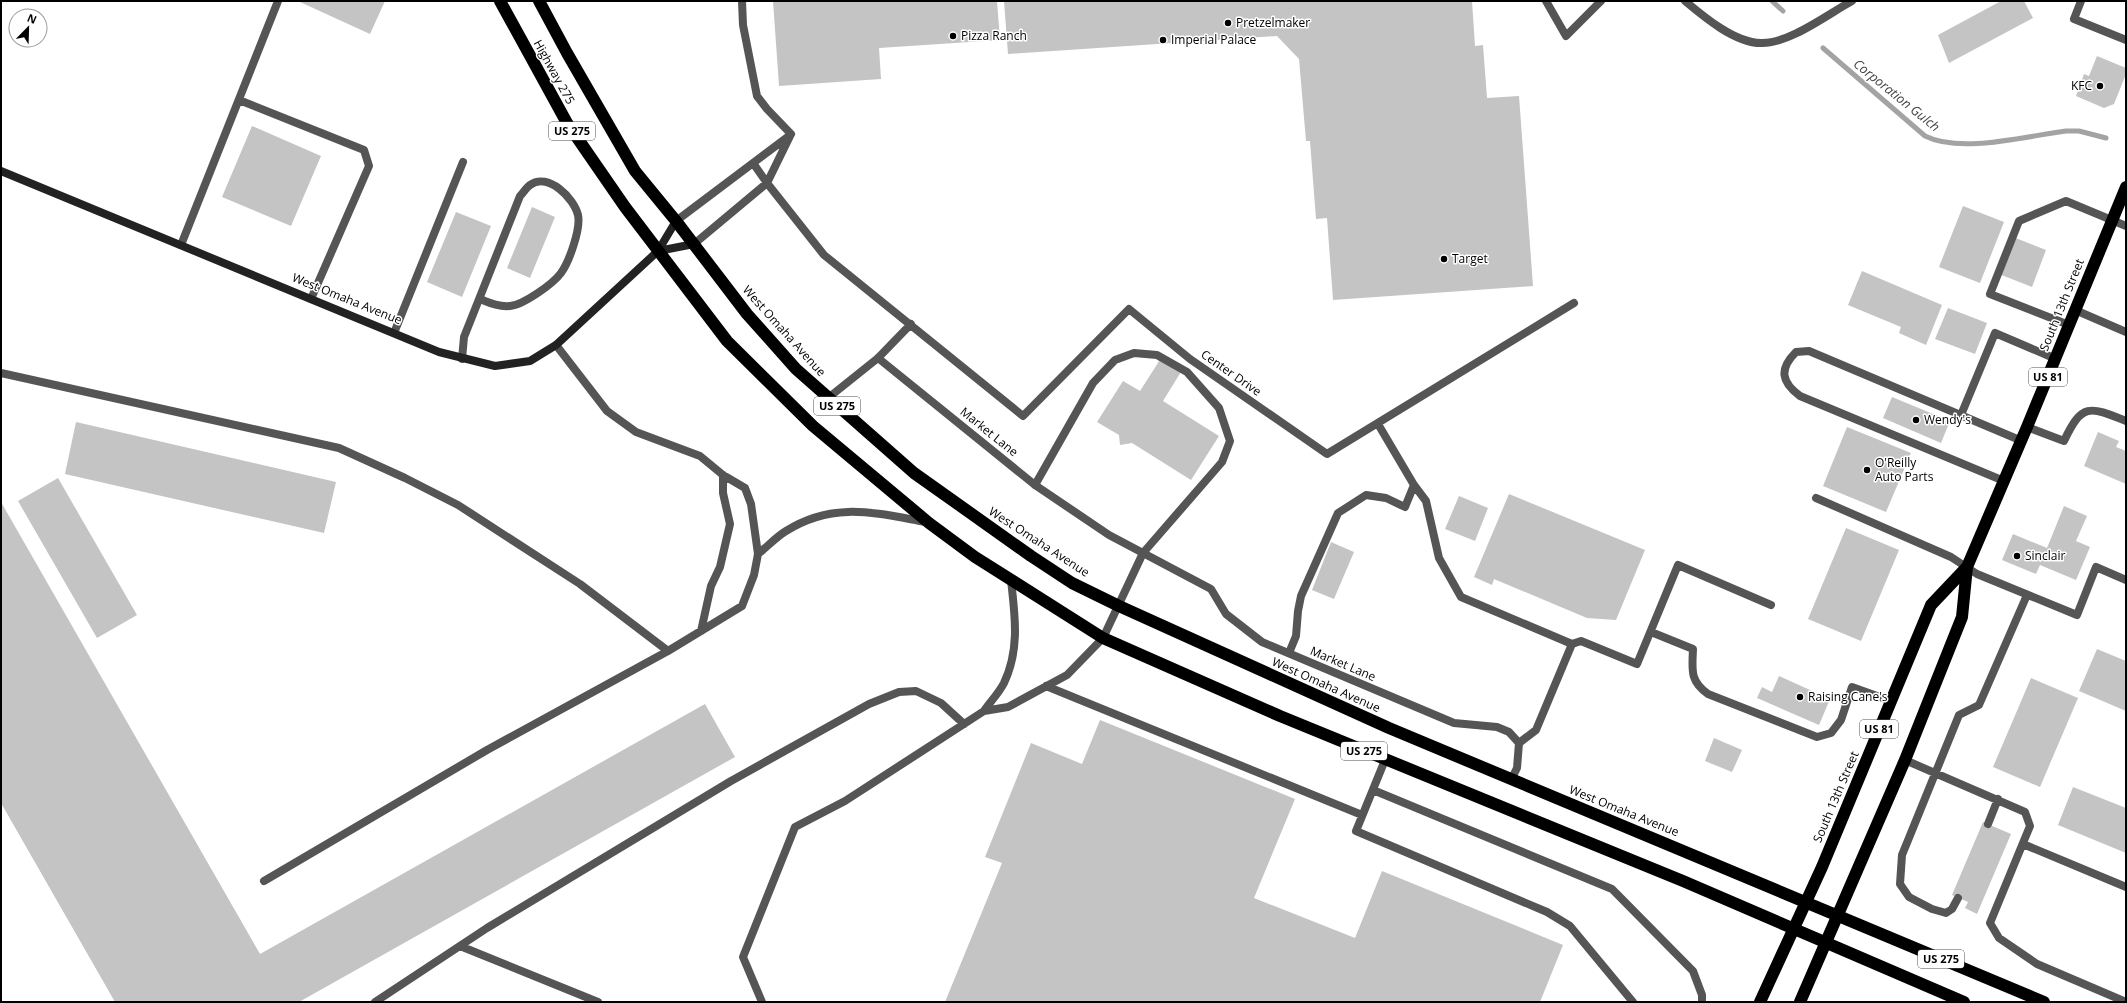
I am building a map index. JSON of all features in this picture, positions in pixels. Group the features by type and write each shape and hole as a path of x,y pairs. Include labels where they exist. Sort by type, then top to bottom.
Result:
{"highway":[{"name":"Highway 275","path":"500,1 566,123 658,251"},
{"name":"Highway 275","path":"539,1 635,171 676,221"},
{"name":"South 13th Street","path":"1800,1002 1905,760 1962,617 1967,567 2022,441 2126,187"},
{"name":"West Omaha Avenue","path":"676,221 747,314 796,369 914,473 1031,556 1072,583 1119,606 1389,728 2044,1002"},
{"name":"US 275","path":"658,251 727,341 813,426 929,522 975,557 1103,638 1385,760 1683,881 1964,1002"},
{"name":"South 13th Street","path":"1760,1002 1806,902 1931,605 1967,567"}],"street":[{"path":"181,245 278,1"},
{"path":"742,1 743,25 757,96 767,109 791,134"},
{"path":"1546,1 1566,36 1601,1"},
{"path":"1684,1 1704,18 1735,36 1761,44 1777,41 1852,1"},
{"path":"2081,1 2074,18 2126,40"},
{"path":"239,100 364,150 367,157 369,166 311,299"},
{"path":"658,251 694,244 766,184 791,134"},
{"path":"676,221 791,134"},
{"path":"394,333 463,162"},
{"path":"753,163 766,184 824,255 911,324 878,358 828,398"},
{"name":"West Omaha Avenue","path":"1,171 439,352 462,359 495,366 530,361 556,346 658,251 676,221"},
{"path":"462,359 464,338 520,196 530,185 542,181 558,188 570,197 578,215 578,232 561,273 541,292 511,306 493,304 480,299"},
{"path":"2069,325 1990,294 2019,221 2066,201 2126,226"},
{"name":"Center Drive","path":"911,324 1023,416 1129,309 1190,359 1327,454 1574,303"},
{"path":"2076,310 2126,332"},
{"path":"1961,415 1995,333 2056,359"},
{"path":"264,881 487,750 668,651 742,606 754,575 758,554 752,504 745,488 722,475 700,456 636,432 607,411 556,346"},
{"path":"2004,481 1800,396 1786,383 1784,373 1786,366 1796,352 1809,351 2022,441"},
{"path":"984,711 1008,707 1067,675 1103,638 1143,553 1217,468 1230,442 1219,408 1187,372 1157,355 1134,353 1115,360 1093,383 1035,485"},
{"name":"Market Lane","path":"878,358 1035,485 1109,535 1211,589 1226,614 1262,642 1335,675 1454,723 1497,727 1509,732 1519,743"},
{"path":"1,373 339,448 405,478 458,505 580,584 668,651"},
{"path":"2027,428 2064,441 2072,424 2084,412 2098,409 2126,421"},
{"path":"1378,424 1426,501 1439,558 1461,597 1572,644 1581,641 1637,664 1678,565 1771,606"},
{"path":"701,631 711,586 720,567 730,524 723,493 722,475"},
{"path":"1289,653 1296,636 1301,596 1338,513 1366,495 1386,498 1405,507 1414,484"},
{"path":"1816,498 1952,557 1977,574 2077,615 2096,567 2126,580"},
{"path":"758,554 786,531 810,519 843,511 880,513 929,522"},
{"path":"762,1002 743,957 794,827 845,801 984,711 1003,684 1014,655 1015,620 1011,580"},
{"path":"1958,898 1952,909 1946,913 1932,909 1909,897 1900,884 1902,854 1959,715 1980,705 2027,595"},
{"path":"1651,632 1693,649 1692,673 1698,687 1708,694 1817,738 1831,733 1841,720 1852,687 1891,702"},
{"path":"1511,780 1517,768 1519,743 1536,730 1572,644"},
{"path":"1046,686 1362,815"},
{"path":"375,1002 460,946 731,782 869,704 899,692 916,692 941,703 964,724"},
{"path":"1385,760 1356,831 1547,912 1570,926 1633,1002"},
{"path":"1905,760 2025,812 2030,826 1990,923 1999,938 2037,964 2126,1002"},
{"path":"1373,790 1612,889 1693,971 1702,995 1702,1002"},
{"path":"1988,824 1998,800"},
{"path":"2023,844 2126,887"},
{"path":"460,946 598,1002"}],"building":[{"path":"385,1 370,34 300,2"},
{"path":"773,1 997,1 1000,40 879,48 881,79 779,86"},
{"path":"1004,1 1472,1 1475,46 1483,45 1487,98 1519,96 1533,286 1333,300 1327,218 1316,219 1310,141 1306,141 1299,59 1277,36 1008,54"},
{"path":"2001,1 2024,1 2033,18 1949,63 1938,35"},
{"name":"KFC","path":"2097,56 2126,68 2126,74 2114,104 2104,108 2076,96 2084,74 2089,76"},
{"path":"252,126 321,156 291,226 222,197"},
{"path":"1963,206 2004,222 1980,283 1939,267"},
{"path":"532,207 555,217 530,278 507,268"},
{"path":"456,212 491,226 462,297 427,282"},
{"path":"2013,237 2046,250 2032,287 1999,274"},
{"path":"1862,271 1942,305 1926,345 1899,333 1901,327 1848,305"},
{"path":"1948,308 1987,323 1975,354 1935,339"},
{"path":"1163,355 1184,367 1163,401 1219,436 1191,480 1132,443 1120,445 1119,435 1097,422 1123,381 1140,391"},
{"name":"Wendy's","path":"1892,397 1950,421 1941,443 1883,418"},
{"path":"76,422 336,482 324,533 65,474"},
{"name":"O'Reilly Auto Parts","path":"1847,427 1911,453 1886,512 1823,486"},
{"path":"2098,432 2119,441 2116,447 2126,451 2126,484 2084,466"},
{"path":"58,478 137,615 97,638 18,501"},
{"path":"1509,494 1645,550 1616,620 1587,618 1494,579 1492,585 1474,577"},
{"path":"1459,496 1488,508 1475,541 1445,529"},
{"path":"1,502 260,954 705,704 735,757 299,1002 115,1002 1,803"},
{"path":"2064,506 2087,516 2076,541 2090,547 2076,580 2040,565 2036,574 2002,560 2013,534 2047,548"},
{"path":"1846,528 1899,550 1861,641 1808,619"},
{"path":"1331,542 1354,552 1334,599 1312,590"},
{"path":"2097,649 2126,661 2126,711 2079,691"},
{"path":"1779,676 1830,699 1819,725 1757,698 1762,687 1772,692"},
{"path":"2031,678 2078,698 2040,787 1993,767"},
{"path":"1100,720 1295,799 1254,898 1355,938 1382,871 1563,945 1540,1002 945,1002 1002,863 985,857 1031,743 1082,764"},
{"path":"1714,738 1742,750 1732,772 1705,761"},
{"path":"2073,787 2126,808 2126,853 2058,825"},
{"path":"1983,822 2011,834 1977,914 1965,908 1968,902 1952,895"}],"waterway":[{"name":"Corporation Gulch","path":"1772,1 1783,11"},
{"name":"Corporation Gulch","path":"1823,48 1925,136 1940,141 1957,144 1975,144 2013,140 2066,131 2079,131 2106,138"}],"place":[{"name":"Pretzelmaker","path":"1228,23"},
{"name":"Pizza Ranch","path":"953,36"},
{"name":"Imperial Palace","path":"1163,40"},
{"name":"KFC","path":"2100,86"},
{"name":"Target","path":"1444,259"},
{"name":"Wendy's","path":"1916,420"},
{"name":"O'Reilly Auto Parts","path":"1867,470"},
{"name":"Sinclair","path":"2017,556"},
{"name":"Raising Cane's","path":"1800,697"}]}
